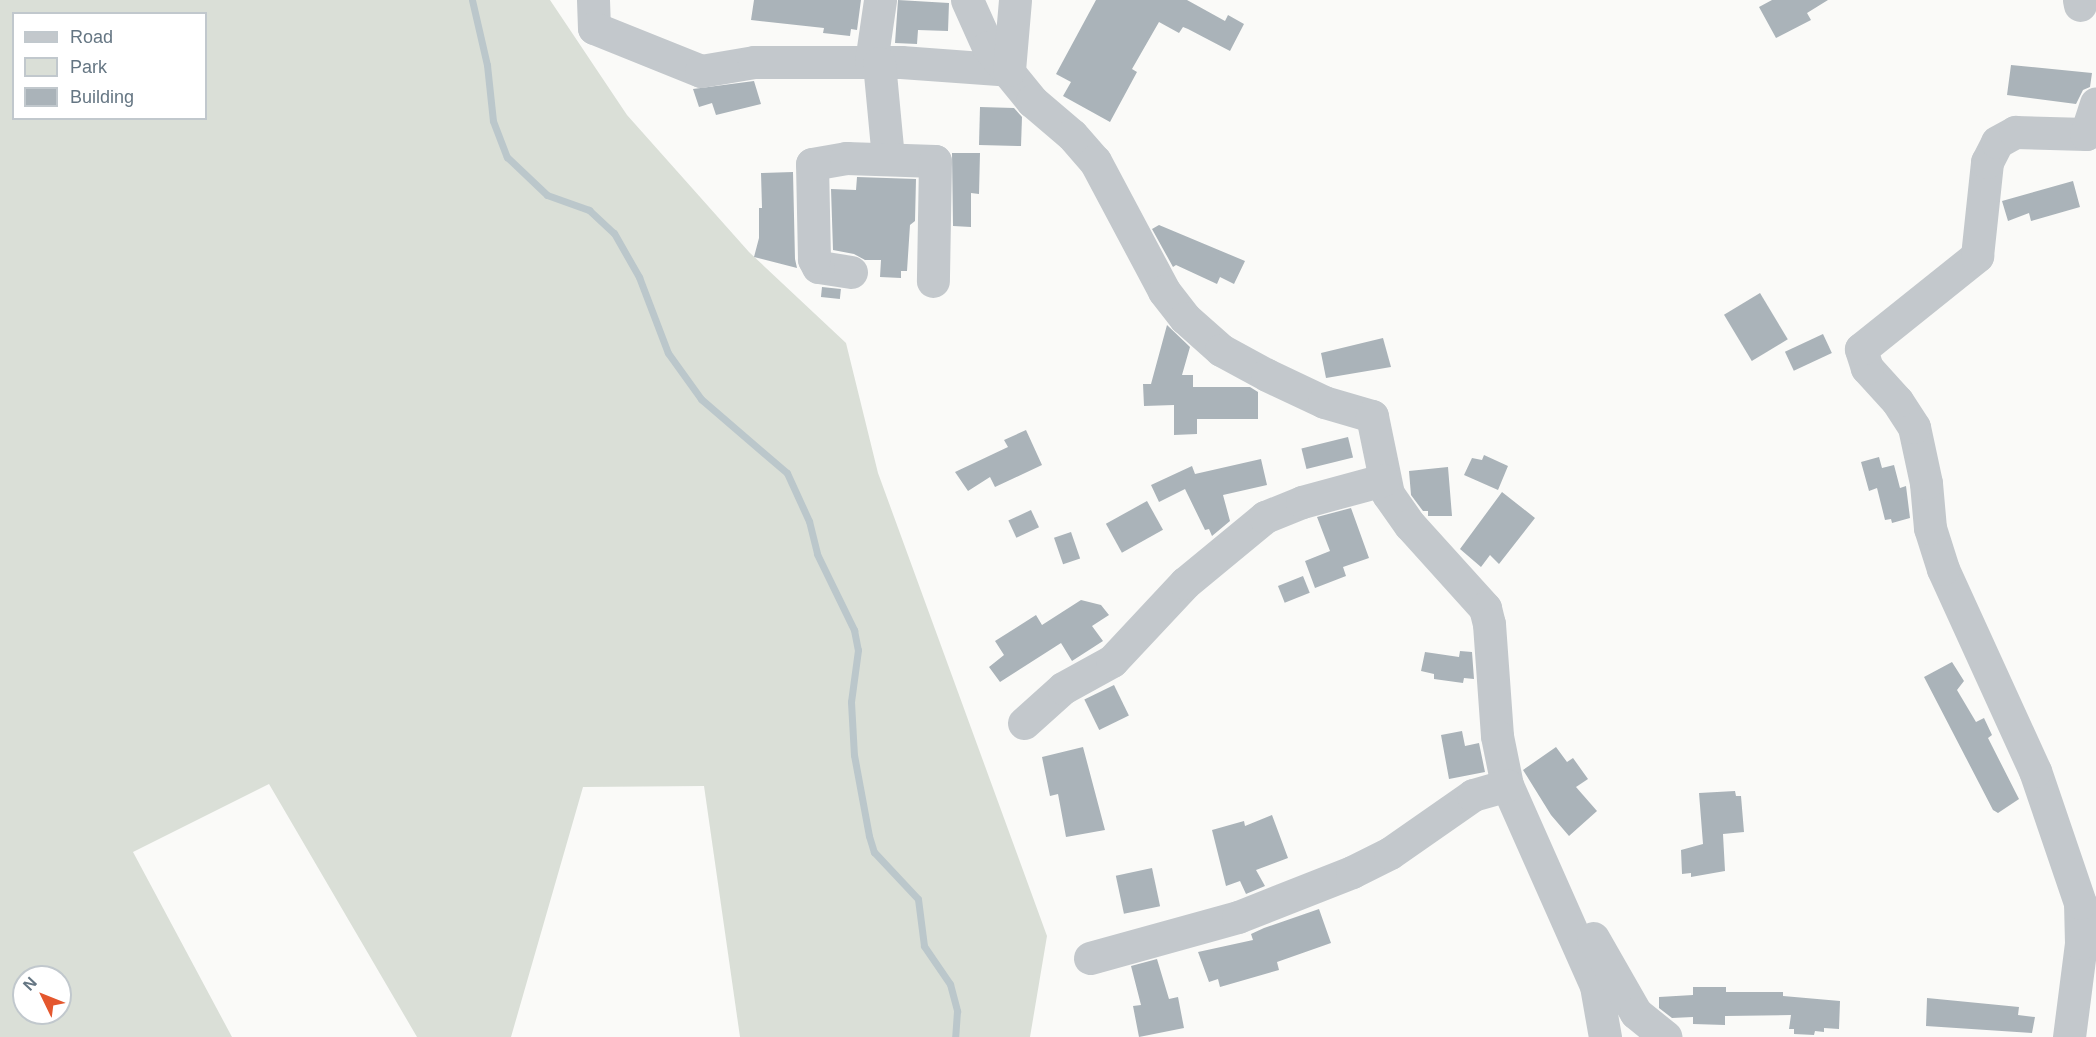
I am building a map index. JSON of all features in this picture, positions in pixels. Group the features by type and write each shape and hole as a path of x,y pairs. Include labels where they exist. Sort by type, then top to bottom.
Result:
{"lane":[{"path":"593,0 594,28 701,71 754,62 947,63 1009,70"},
{"path":"880,0 875,62 888,158"},
{"path":"967,0 981,36 1032,101 1086,149 1164,291 1185,318 1221,350 1267,375 1324,402 1372,416 1383,480 1410,525 1485,608 1489,624 1497,736 1507,785 1596,986 1605,1037"},
{"path":"1009,70 1015,0"},
{"path":"2069,1037 2081,944 2080,903 2035,771 1942,569 1930,528 1926,483 1914,427 1897,401 1867,368 1862,349 1977,256 1987,162 1997,142 2015,132 2086,134 2096,105"},
{"path":"851,272 818,267 814,259 812,164 846,158 935,161 933,282"},
{"path":"1024,723 1063,688 1112,661 1185,583 1265,518 1302,502 1383,480"},
{"path":"1090,958 1227,921 1352,872 1390,853 1473,795 1507,785"},
{"path":"1568,926 1594,939 1636,1013 1666,1037"}],"green space":[{"path":"0,0 550,0 627,115 749,252 846,343 878,473 1047,936 1030,1037 740,1037 704,786 583,787 511,1037 417,1037 269,784 133,852 232,1037 0,1037"}],"building":[{"path":"754,0 861,0 857,30 851,29 850,36 823,33 824,28 751,20"},
{"path":"898,0 949,3 948,31 918,30 917,44 895,43"},
{"path":"1096,0 1187,0 1225,21 1228,15 1244,24 1230,51 1188,29 1183,27 1179,33 1159,22 1132,69 1137,72 1110,122 1063,96 1071,82 1056,74"},
{"path":"1772,0 1828,0 1807,13 1811,20 1776,38 1759,7"},
{"path":"2011,65 2092,73 2090,87 2083,90 2076,104 2007,95"},
{"path":"754,81 761,104 716,115 712,103 699,107 693,89"},
{"path":"980,107 1014,108 1022,117 1021,146 979,145"},
{"path":"952,153 980,153 979,194 971,193 971,227 953,226"},
{"path":"793,172 797,268 754,257 759,238 759,208 762,208 761,173"},
{"path":"857,177 916,179 915,221 910,225 907,271 901,271 901,278 880,277 881,260 865,260 854,254 833,250 831,189 856,190"},
{"path":"2073,181 2080,207 2031,221 2029,213 2008,221 2002,201"},
{"path":"1159,225 1245,261 1234,284 1220,277 1217,284 1176,265 1173,267 1152,229"},
{"path":"822,287 841,289 840,299 821,297"},
{"path":"1760,293 1788,339 1752,361 1724,315"},
{"path":"1167,325 1190,347 1182,375 1193,375 1193,387 1250,387 1258,392 1258,419 1197,419 1197,434 1174,435 1174,405 1144,406 1143,384 1151,384"},
{"path":"1823,334 1832,353 1794,371 1785,352"},
{"path":"1383,338 1391,367 1326,378 1321,353"},
{"path":"1026,430 1042,465 995,487 990,477 968,491 955,472 1008,447 1004,440"},
{"path":"1348,437 1353,457 1307,469 1301,449"},
{"path":"1484,455 1508,466 1498,490 1464,475 1472,458 1482,460"},
{"path":"1879,457 1882,468 1894,465 1900,488 1906,486 1910,518 1892,523 1891,519 1885,520 1877,488 1869,491 1861,462"},
{"path":"1261,459 1267,485 1223,495 1230,521 1212,536 1209,529 1205,530 1185,489 1159,502 1151,485 1192,466 1195,474"},
{"path":"1448,467 1452,516 1428,516 1428,511 1423,511 1411,495 1409,471"},
{"path":"1502,492 1535,518 1499,564 1490,555 1481,567 1460,549"},
{"path":"1147,501 1163,530 1122,553 1106,524"},
{"path":"1351,508 1369,558 1343,567 1346,576 1315,588 1305,561 1330,551 1317,517"},
{"path":"1031,510 1039,527 1016,538 1008,521"},
{"path":"1071,532 1080,558 1063,564 1054,538"},
{"path":"1303,576 1310,593 1285,603 1278,586"},
{"path":"1081,600 1101,605 1109,615 1092,626 1103,641 1072,661 1061,643 1000,682 989,667 1004,655 995,641 1036,615 1042,625"},
{"path":"1460,651 1472,652 1474,679 1464,678 1463,683 1434,679 1434,674 1421,671 1425,652 1459,657"},
{"path":"1952,662 1964,681 1957,690 1976,722 1984,718 1992,735 1988,738 2019,799 1998,813 1993,810 1924,677"},
{"path":"1114,685 1129,716 1099,730 1084,699"},
{"path":"1462,731 1465,746 1479,743 1485,772 1449,779 1441,735"},
{"path":"1083,747 1105,830 1066,837 1058,794 1050,796 1042,757"},
{"path":"1556,747 1567,762 1573,758 1588,779 1576,787 1597,811 1569,836 1551,815 1523,770"},
{"path":"1735,791 1736,796 1741,796 1744,832 1723,834 1725,871 1691,877 1691,873 1682,874 1681,850 1703,844 1699,793"},
{"path":"1272,815 1288,858 1256,870 1265,886 1246,894 1240,881 1226,886 1212,830 1244,821 1245,826"},
{"path":"1152,868 1160,906 1124,914 1116,876"},
{"path":"1319,909 1331,943 1277,962 1279,970 1220,987 1218,979 1209,982 1198,952 1253,940 1251,934"},
{"path":"1157,959 1169,999 1178,997 1184,1028 1139,1037 1133,1006 1141,1005 1131,966"},
{"path":"1693,987 1726,987 1726,992 1783,992 1783,996 1840,1001 1839,1029 1824,1028 1824,1032 1815,1031 1814,1035 1794,1034 1794,1029 1789,1029 1791,1015 1725,1016 1725,1025 1693,1024 1693,1017 1672,1018 1659,1008 1659,997 1693,995"},
{"path":"1927,998 2019,1007 2018,1015 2035,1017 2032,1033 1926,1026"}],"waterway":[{"path":"472,0 487,65 493,121 507,157 547,195 589,210 614,233 639,277 668,353 701,399 787,473 809,521 817,554 854,630 858,650 851,702 854,755 869,836 874,852 918,899 924,946 950,984 957,1011 955,1037"}]}
